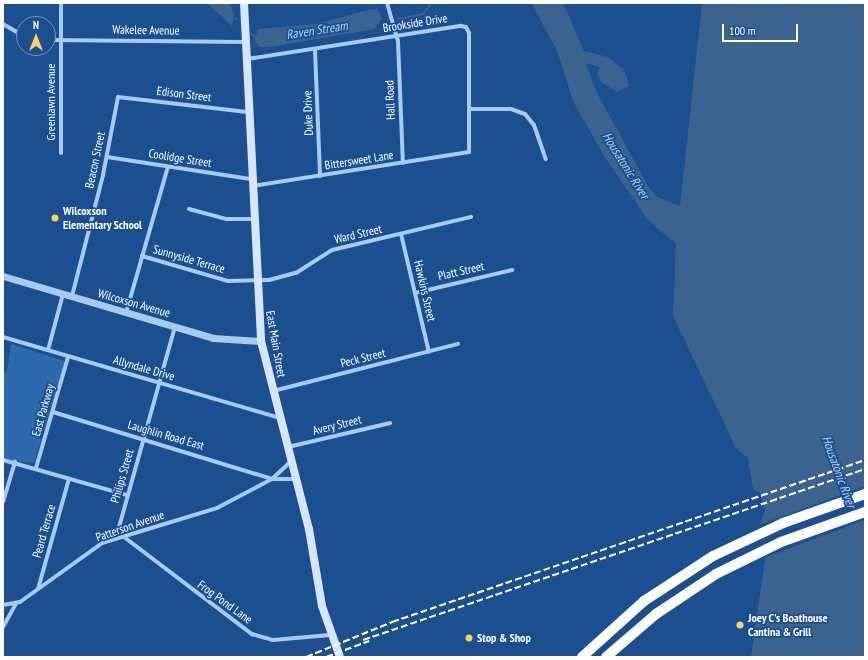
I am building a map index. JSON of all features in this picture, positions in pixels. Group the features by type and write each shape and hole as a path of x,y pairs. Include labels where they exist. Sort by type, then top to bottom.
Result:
{"highway":[{"path":"582,657 644,601 708,559 768,529 865,494"},
{"path":"606,657 660,611 716,574 773,546 865,512"}],"main road":[{"name":"East Main Street","path":"244,3 244,42 250,183 255,281 261,341 296,479 330,635 340,657"}],"street":[{"name":"Greenlawn Avenue","path":"61,3 61,153"},
{"name":"Hall Road","path":"387,3 397,36 403,163"},
{"path":"3,24 16,31"},
{"name":"Brookside Drive","path":"245,59 466,27 470,110 470,150"},
{"name":"Wakelee Avenue","path":"56,40 244,42"},
{"name":"Duke Drive","path":"315,50 320,176"},
{"name":"Edison Street","path":"118,97 247,112"},
{"name":"Beacon Street","path":"72,296 107,157 118,97"},
{"path":"470,110 511,109 525,114 534,125 546,159"},
{"name":"Bittersweet Lane","path":"250,183 320,176 403,163 470,150"},
{"name":"Coolidge Street","path":"107,157 250,183"},
{"path":"126,313 168,167"},
{"path":"189,209 227,219 252,219"},
{"name":"Ward Street","path":"255,281 296,273 332,250 471,217"},
{"name":"Hawkins Street","path":"402,234 429,352"},
{"name":"Sunnyside Terrace","path":"142,256 228,281 255,281"},
{"name":"Platt Street","path":"415,293 512,270"},
{"name":"Wilcoxson Avenue","path":"3,276 218,339 261,341"},
{"path":"48,350 63,294"},
{"name":"Philips Street","path":"116,538 126,495 144,439 175,327"},
{"name":"Allyndale Drive","path":"3,337 280,418"},
{"name":"Peck Street","path":"273,391 458,344"},
{"name":"East Parkway","path":"36,468 68,356"},
{"name":"Laughlin Road East","path":"53,412 272,479"},
{"name":"Avery Street","path":"288,447 390,423"},
{"name":"Patterson Avenue","path":"3,605 16,604 97,546 116,538 124,537 217,508 272,479 291,459"},
{"path":"3,460 15,462 126,495"},
{"path":"3,502 15,462"},
{"name":"Peard Terrace","path":"38,589 69,479"},
{"name":"Patterson Avenue","path":"272,479 296,479"},
{"name":"Frog Pond Lane","path":"124,537 252,634 273,640 330,635"},
{"path":"3,627 16,604"}],"shaded area":[{"path":"11,344 65,361 34,463 3,460 3,371 7,372"}],"water":[{"path":"207,3 230,3 234,13 232,26"},
{"name":"Housatonic River","path":"531,3 563,3 584,51 608,57 624,70 629,86 617,92 601,82 597,74 600,67 586,63 596,91 648,186 657,197 680,206 702,3 865,3 865,657 751,657 765,559 760,522 765,510 760,493 753,489 748,458 736,448 673,316 676,244 647,219 604,156 573,101 557,50"},
{"path":"372,9 378,10 382,18 374,29 271,47 260,47 254,40 259,29 316,24"}],"pier":[{"path":"865,486 865,520 763,558 759,525"}],"waterway":[{"name":"Raven Stream","path":"399,19 423,14 432,3"},
{"name":"Raven Stream","path":"251,33 256,37"}],"railway":[{"path":"306,657 392,622 865,460"},
{"path":"363,640 865,469"},
{"path":"326,657 369,641"}],"place":[{"name":"Wilcoxson Elementary School","path":"55,218"},
{"name":"Joey C's Boathouse Cantina & Grill","path":"740,625"},
{"name":"Stop & Shop","path":"469,638"}]}
